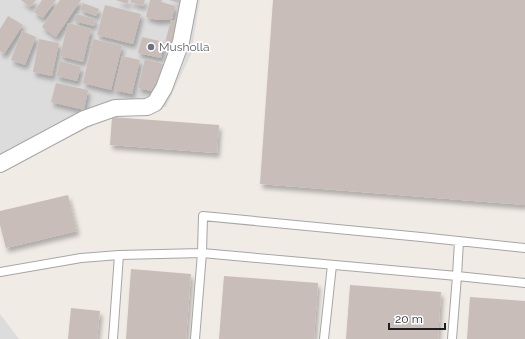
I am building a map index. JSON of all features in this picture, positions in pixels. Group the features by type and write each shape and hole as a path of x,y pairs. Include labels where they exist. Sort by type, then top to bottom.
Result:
{"street":[{"path":"0,164 84,120 115,108 147,107 155,103 164,88 181,42 188,0"}],"lane":[{"path":"195,339 202,253 203,216 525,248"},
{"path":"452,339 459,241"},
{"path":"0,272 81,258 119,255 202,253 525,283"},
{"path":"113,339 119,255"},
{"path":"324,339 332,265"}],"shaded area":[{"path":"0,0 200,0 191,54 166,107 122,111 0,172"},
{"path":"0,314 19,339 0,339"}],"building":[{"path":"21,0 36,0 30,7"},
{"path":"42,0 56,0 43,18 34,12"},
{"path":"60,0 81,0 56,37 42,27"},
{"path":"116,0 129,0 127,4"},
{"path":"131,0 145,0 143,6 130,2"},
{"path":"150,0 162,0 161,2 175,6 172,19 157,20 146,17"},
{"path":"169,0 186,0 185,5"},
{"path":"273,0 525,0 525,205 260,184"},
{"path":"83,3 99,9 96,16 80,10"},
{"path":"105,5 141,14 133,44 97,35"},
{"path":"76,14 95,19 94,26 74,21"},
{"path":"8,16 23,25 4,54 0,51 0,29"},
{"path":"171,20 183,23 176,50 164,47"},
{"path":"68,23 91,29 83,62 60,56"},
{"path":"22,31 36,37 25,65 11,60"},
{"name":"Musholla","path":"142,37 164,42 161,58 138,53"},
{"path":"39,39 59,43 52,76 33,72"},
{"path":"93,39 122,46 111,90 83,83"},
{"path":"122,56 140,60 132,94 114,90"},
{"path":"145,59 167,65 160,93 138,88"},
{"path":"60,61 81,67 77,81 56,76"},
{"path":"56,83 88,90 84,110 51,102"},
{"path":"112,117 219,125 217,153 110,145"},
{"path":"68,195 77,231 6,248 0,225 0,211"},
{"path":"131,269 191,274 186,339 126,339"},
{"path":"224,276 318,283 314,339 219,339"},
{"path":"350,285 441,292 438,339 346,339"},
{"path":"470,297 525,301 525,339 467,339"},
{"path":"71,308 100,311 97,339 68,339"}],"place":[{"name":"Musholla","path":"151,47"}]}
